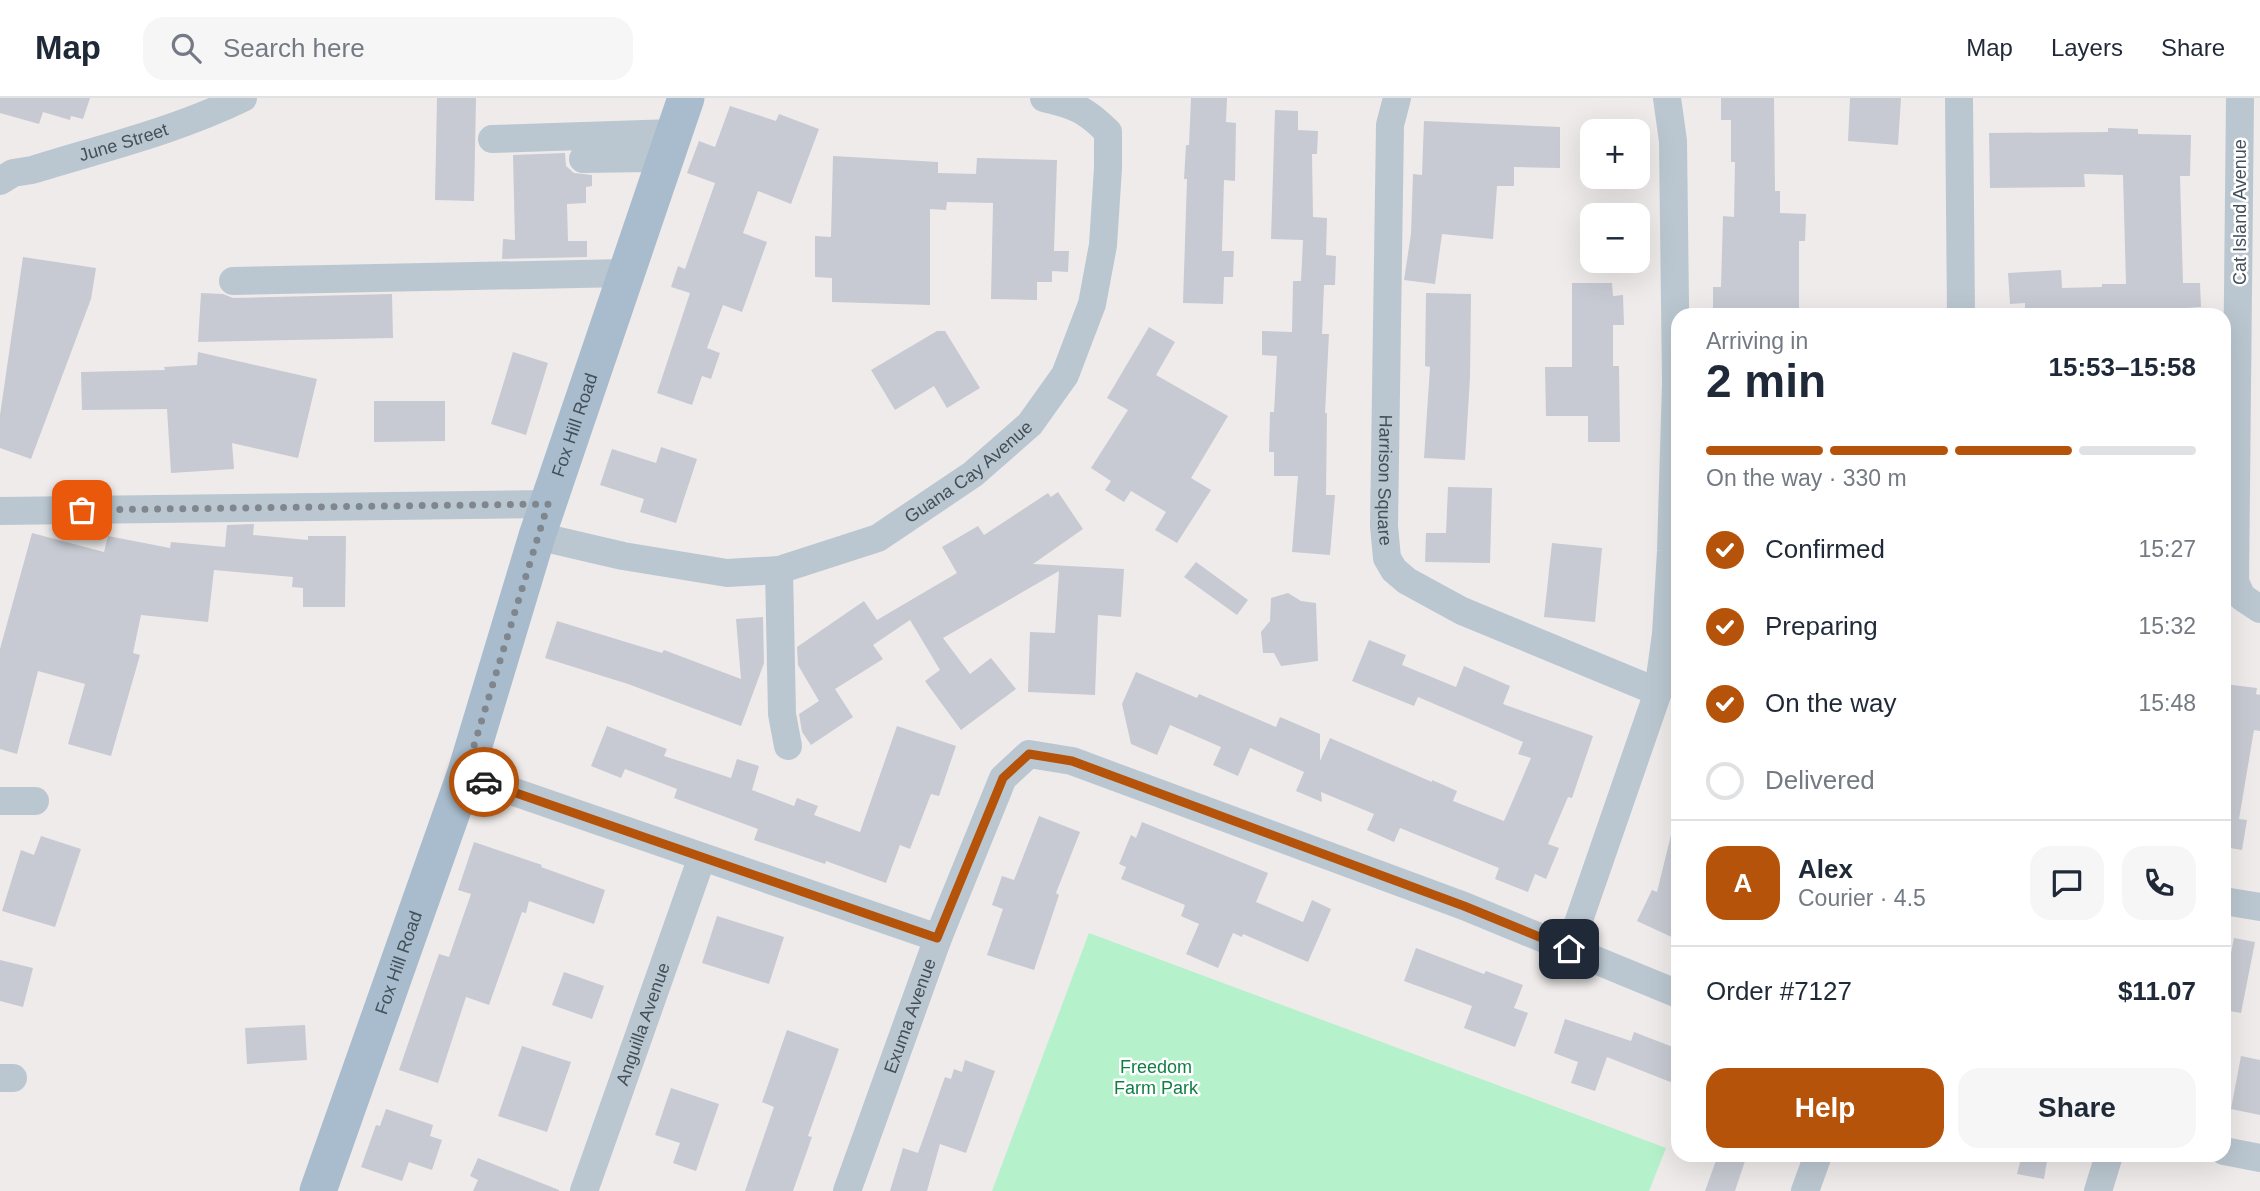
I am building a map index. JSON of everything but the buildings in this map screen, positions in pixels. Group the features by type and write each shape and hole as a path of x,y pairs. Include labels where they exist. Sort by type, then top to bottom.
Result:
{"main road":[{"name":"Fox Hill Road","path":"318,1191 465,775 543,520 686,98"}],"street":[{"name":"June Street","path":"0,181 13,173 150,136 205,116 243,98"},
{"name":"Guana Cay Avenue","path":"0,511 543,520 623,556 727,573 779,570 877,538 973,474 1030,424 1065,375 1092,304 1101,257 1108,132 1089,113 1044,98"},
{"name":"Harrison Square","path":"1397,98 1390,125 1384,526 1387,558 1394,570 1407,581 1462,611 1658,692"},
{"path":"1667,98 1672,141 1675,308"},
{"path":"1959,98 1961,308"},
{"name":"Cat Island Avenue","path":"2240,98 2249,334 2235,582 2242,597 2260,609"},
{"path":"492,139 669,148"},
{"path":"583,159 648,158 669,148"},
{"path":"233,281 626,273"},
{"path":"1569,949 1658,692 1666,634 1671,551"},
{"path":"779,570 782,714 789,747"},
{"name":"Exuma Avenue","path":"847,1191 937,938 1003,778 1029,754 1072,761 1464,906 1671,991"},
{"path":"465,775 937,938"},
{"path":"0,801 35,801"},
{"name":"Anguilla Avenue","path":"584,1191 702,857"},
{"path":"2231,902 2260,906"},
{"path":"2231,1152 2260,1158"},
{"path":"1805,1191 1815,1162"},
{"path":"2098,1191 2107,1162"}],"green space":[{"name":"Freedom Farm Park","path":"1089,933 1666,1148 1649,1191 992,1191"}],"way so far":[{"path":"82,510 548,504 465,775 484,782"}],"route":[{"path":"484,782 937,938 1003,778 1029,754 1072,761 1464,906 1569,949"}]}
